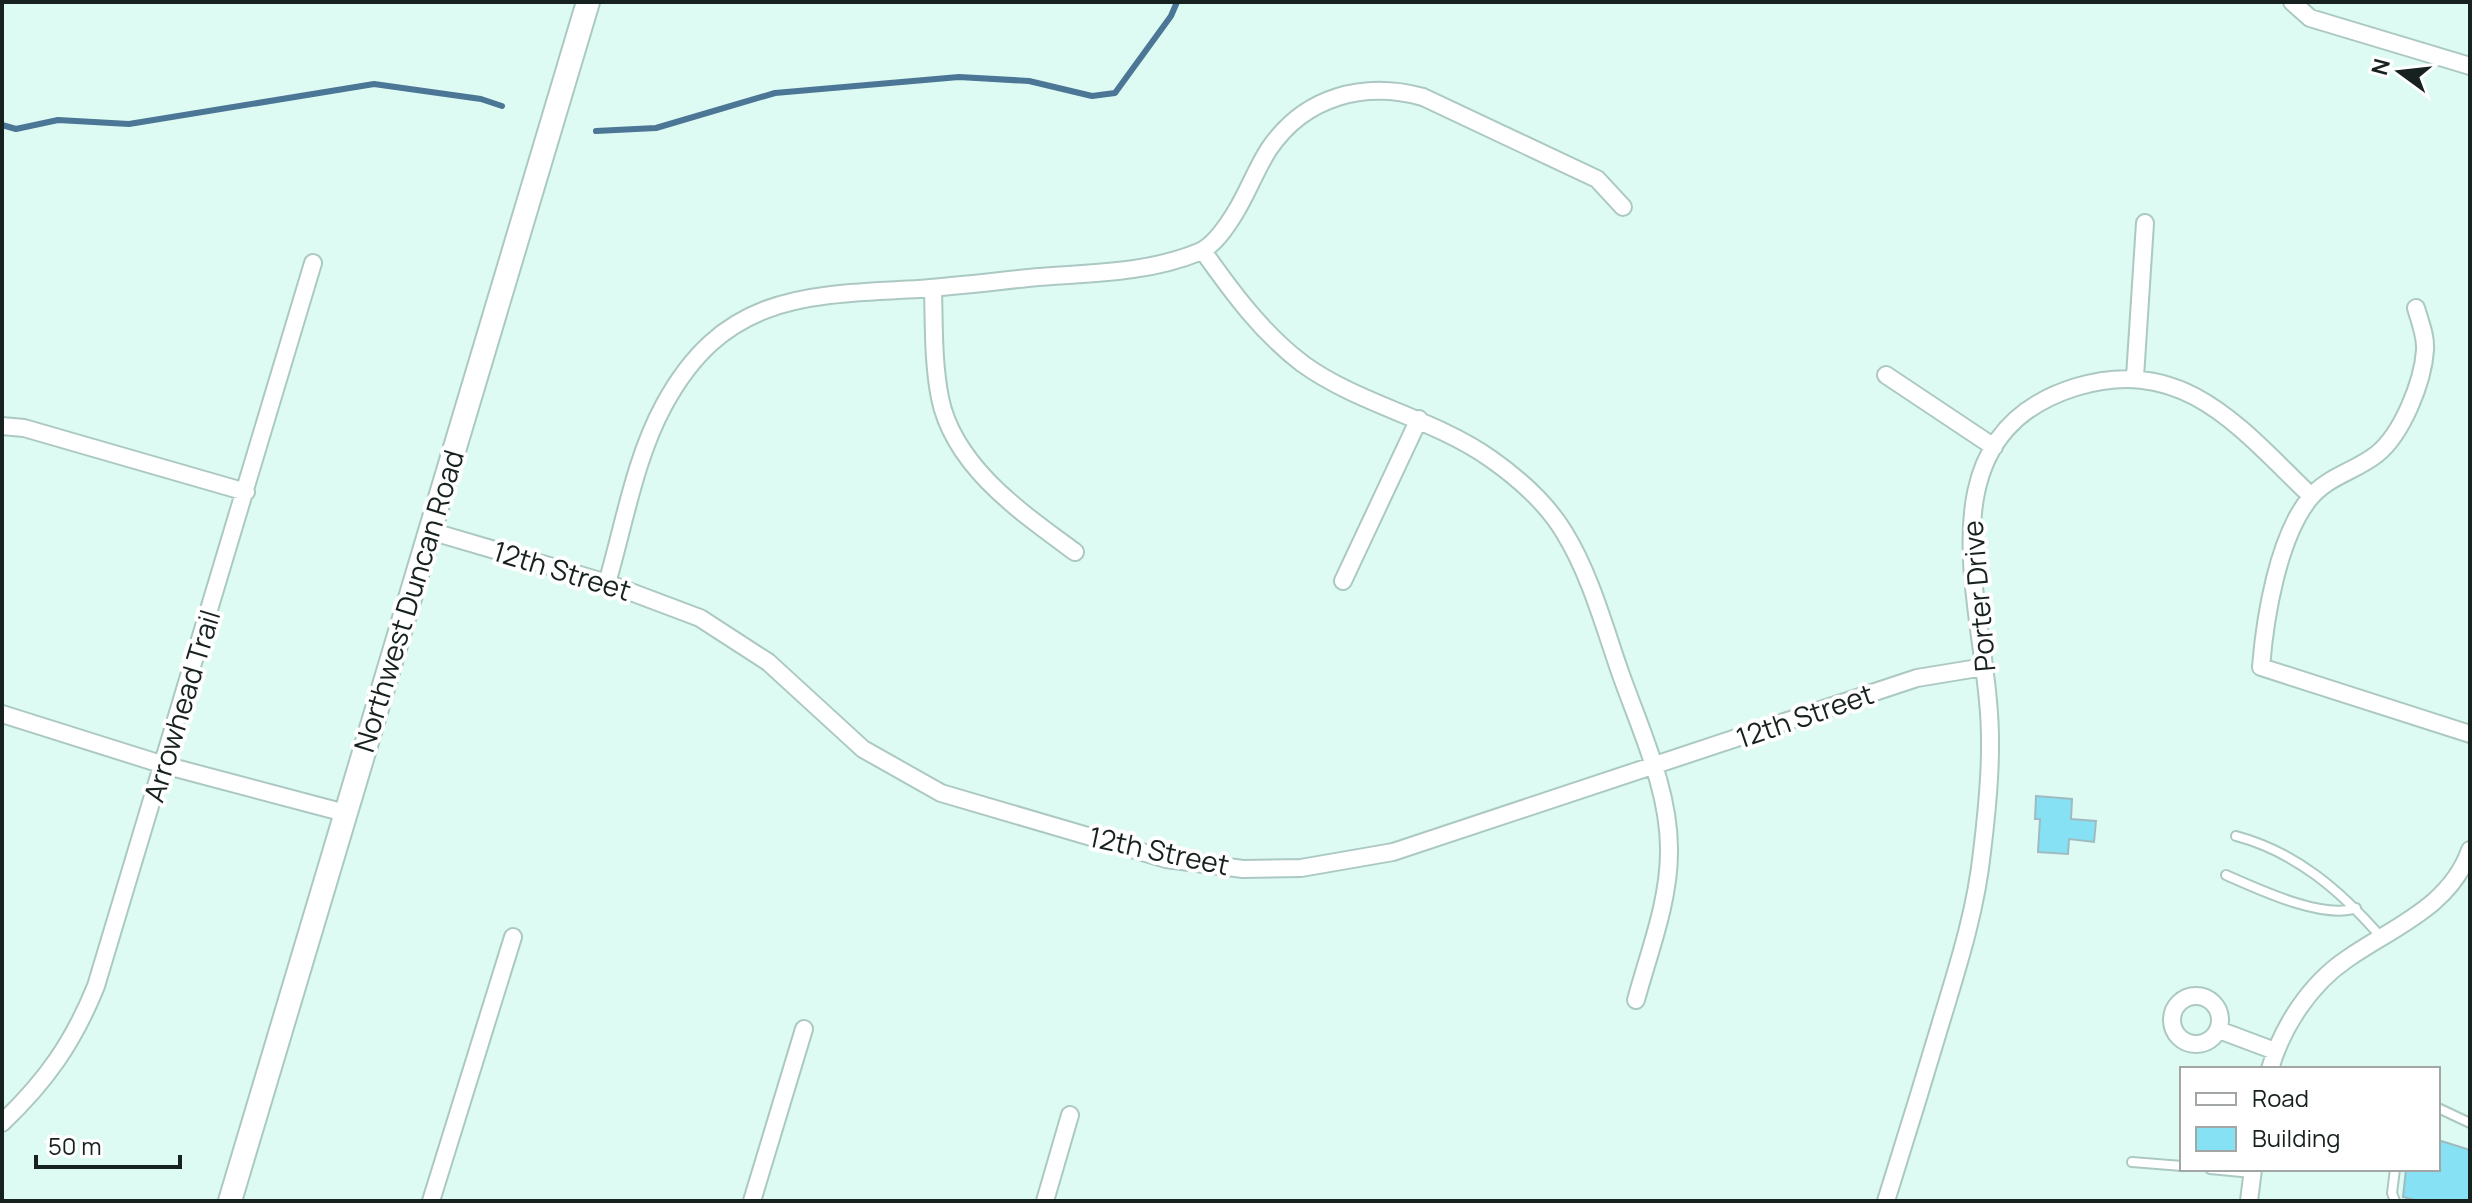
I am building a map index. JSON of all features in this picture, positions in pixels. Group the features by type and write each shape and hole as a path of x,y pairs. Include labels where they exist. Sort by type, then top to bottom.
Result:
{"street":[{"name":"Northwest Duncan Road","path":"230,1201 588,2"},
{"path":"2292,2 2310,18 2470,66"},
{"path":"607,583 651,434 664,405 705,347 759,310 833,294 1147,269 1203,251 1225,228 1268,150 1288,124 1340,94 1367,89 1396,90 1423,97 1597,179 1623,207"},
{"path":"2135,377 2145,223"},
{"path":"1203,251 1243,306 1304,364 1352,391 1461,440 1513,476 1564,531 1593,596 1653,768 1668,828 1668,874 1636,1000"},
{"name":"Arrowhead Trail","path":"2,1123 39,1088 78,1029 96,986 313,263"},
{"path":"933,288 934,352 941,401 955,436 973,465 1000,492 1075,552"},
{"path":"2416,308 2425,353 2406,416 2377,454 2328,481 2311,496 2286,542 2264,639 2261,667 2470,734"},
{"path":"1886,375 1994,447"},
{"name":"Porter Drive","path":"1886,1201 1967,938 1976,897 1988,765 1989,703 1969,524 1976,484 1994,447 2015,423 2064,391 2102,379 2135,377 2182,388 2201,397 2223,412 2311,496"},
{"path":"1343,581 1419,419"},
{"path":"2,426 24,428 246,492"},
{"name":"12th Street","path":"430,531 662,602 730,635 768,662 863,749 941,793 1166,859 1254,870 1356,861 1393,852 1917,678 1984,667"},
{"path":"2,714 164,765 345,813"},
{"path":"2271,1067 2275,1051 2299,1006 2345,960 2438,899 2454,880 2470,850"},
{"path":"431,1201 513,937"},
{"path":"752,1201 804,1029"},
{"path":"2219,1030 2275,1051"},
{"path":"1045,1201 1070,1115"},
{"path":"2249,1201 2253,1171"}],"lane":[{"path":"2236,836 2258,842 2304,865 2356,908 2382,937"},
{"path":"2226,875 2263,892 2340,914 2356,908"},
{"path":"2440,1109 2470,1123"},
{"path":"2132,1162 2180,1166"},
{"path":"2395,1171 2392,1193 2395,1201"}],"building":[{"path":"2036,796 2072,799 2071,819 2096,821 2094,842 2069,839 2068,854 2038,852 2040,819 2035,819"},
{"path":"2440,1141 2470,1150 2470,1201 2419,1201 2403,1197 2406,1171 2440,1171"}],"waterway":[{"path":"596,131 656,128 775,93 959,77 1029,81 1092,96 1115,93 1171,16 1177,2"},
{"path":"2,125 16,129 58,120 129,124 374,84 481,99 502,106"}]}
